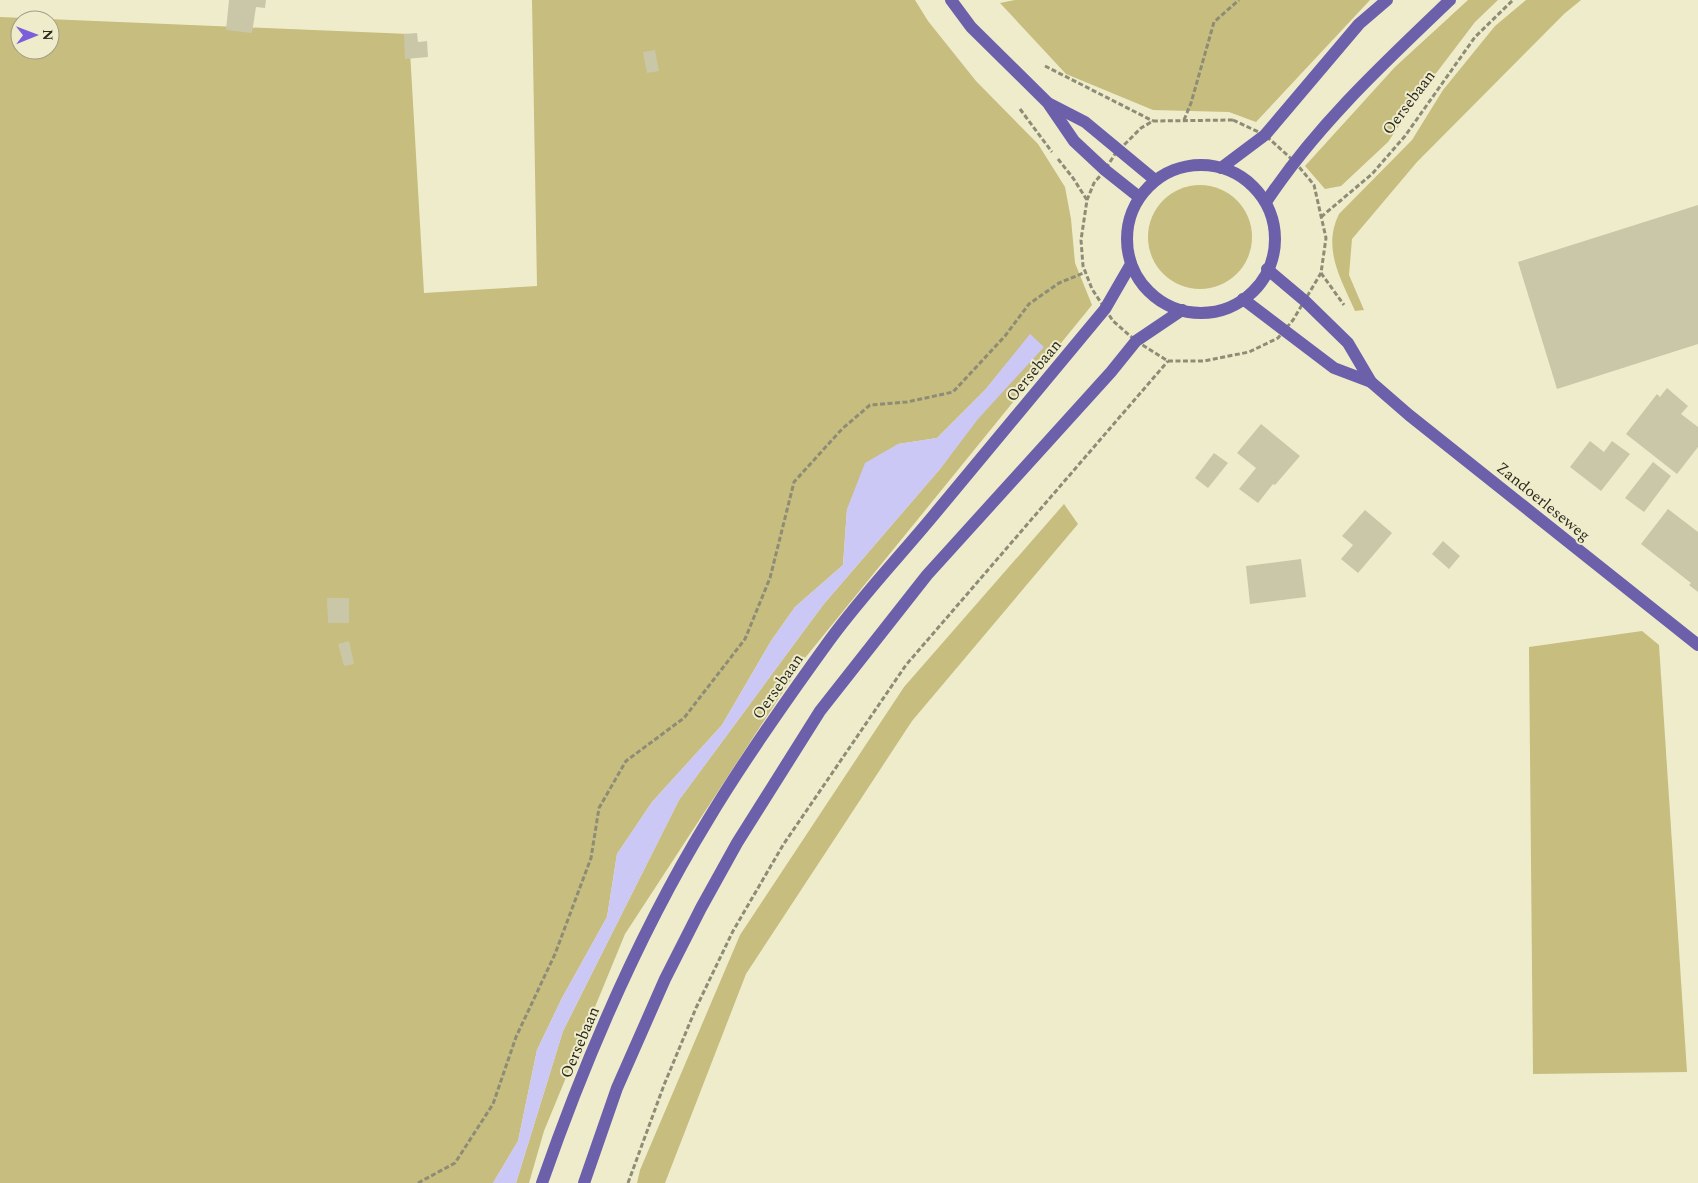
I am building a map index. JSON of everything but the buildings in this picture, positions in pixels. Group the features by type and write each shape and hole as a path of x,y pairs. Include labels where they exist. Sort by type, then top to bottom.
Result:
{"main road":[{"path":"951,0 971,28 1048,103 1074,141 1105,170 1140,197"},
{"path":"1221,168 1264,135 1359,24 1387,0"},
{"path":"1266,202 1282,176 1362,83 1450,0"},
{"path":"1048,103 1085,122 1156,180"},
{"path":"1198,165 1221,168 1243,178 1256,188 1266,202 1271,217 1274,240 1270,263 1259,284 1244,299 1224,309 1203,313 1182,310 1160,301 1142,285 1131,264 1127,247 1127,230 1132,212 1140,197 1156,180 1176,169 1198,165"},
{"name":"Oersebaan","path":"542,1183 582,1075 629,968 678,872 707,821 831,638 1105,309 1131,264"},
{"name":"Zandoerleseweg","path":"1267,269 1305,301 1348,343 1371,382 1409,415 1698,645"},
{"name":"Zandoerleseweg","path":"1244,299 1334,368 1371,382"},
{"path":"584,1183 617,1088 665,979 737,843 820,712 927,575 1112,372 1136,341 1182,310"}],"path":[{"path":"1184,120 1191,103 1214,22 1239,0"},
{"name":"Oersebaan","path":"1321,217 1372,174 1405,136 1476,37 1513,0"},
{"path":"1096,91 1153,121"},
{"path":"1047,146 1073,178 1087,200"},
{"path":"418,1183 455,1163 494,1104 516,1037 555,954 591,858 599,808 626,761 684,718 745,639 770,578 794,482 842,429 870,405 908,402 953,392 1005,336 1029,304 1059,283 1086,272"},
{"path":"1321,273 1348,312"},
{"path":"628,1183 664,1085 696,1008 733,930 784,845 906,665 1168,360"}],"shaded area":[{"path":"532,0 915,0 928,21 976,81 1038,144 1065,187 1071,219 1075,263 1092,305 805,658 625,934 544,1131 529,1183 516,1183 563,1031 679,800 823,605 940,469 977,419 1031,334 985,390 937,438 898,444 847,509 843,565 795,607 771,641 722,725 652,802 617,854 607,917 562,998 537,1050 518,1141 493,1183 0,1183 0,17 10,17 10,60 60,60 60,19 409,34 424,293 537,286"},
{"path":"1015,0 1370,0 1256,122 1229,112 1153,110 1066,74 1000,3"},
{"path":"1468,0 1498,0 1475,22 1418,97 1388,142 1341,186 1325,189 1305,166 1395,67"},
{"path":"1526,0 1581,0 1564,14 1417,162 1352,239 1349,275 1364,310 1355,311 1339,275 1333,252 1332,239 1339,214 1412,140 1443,90 1495,26"},
{"path":"1200,185 1220,189 1237,200 1248,217 1252,237 1248,257 1237,274 1220,285 1200,289 1180,285 1163,274 1152,257 1148,237 1152,217 1163,200 1180,189"},
{"path":"1030,334 1044,347 978,419 940,469 823,605 679,800 563,1031 516,1183 493,1183 518,1141 537,1050 562,998 607,917 617,854 652,802 722,725 771,641 795,607 843,565 847,509 865,463 898,444 937,438 985,390"},
{"path":"1064,504 1078,524 912,721 746,974 665,1183 637,1183 640,1170 740,935 904,687"},
{"path":"1642,631 1659,645 1687,1072 1533,1074 1529,647"}]}
